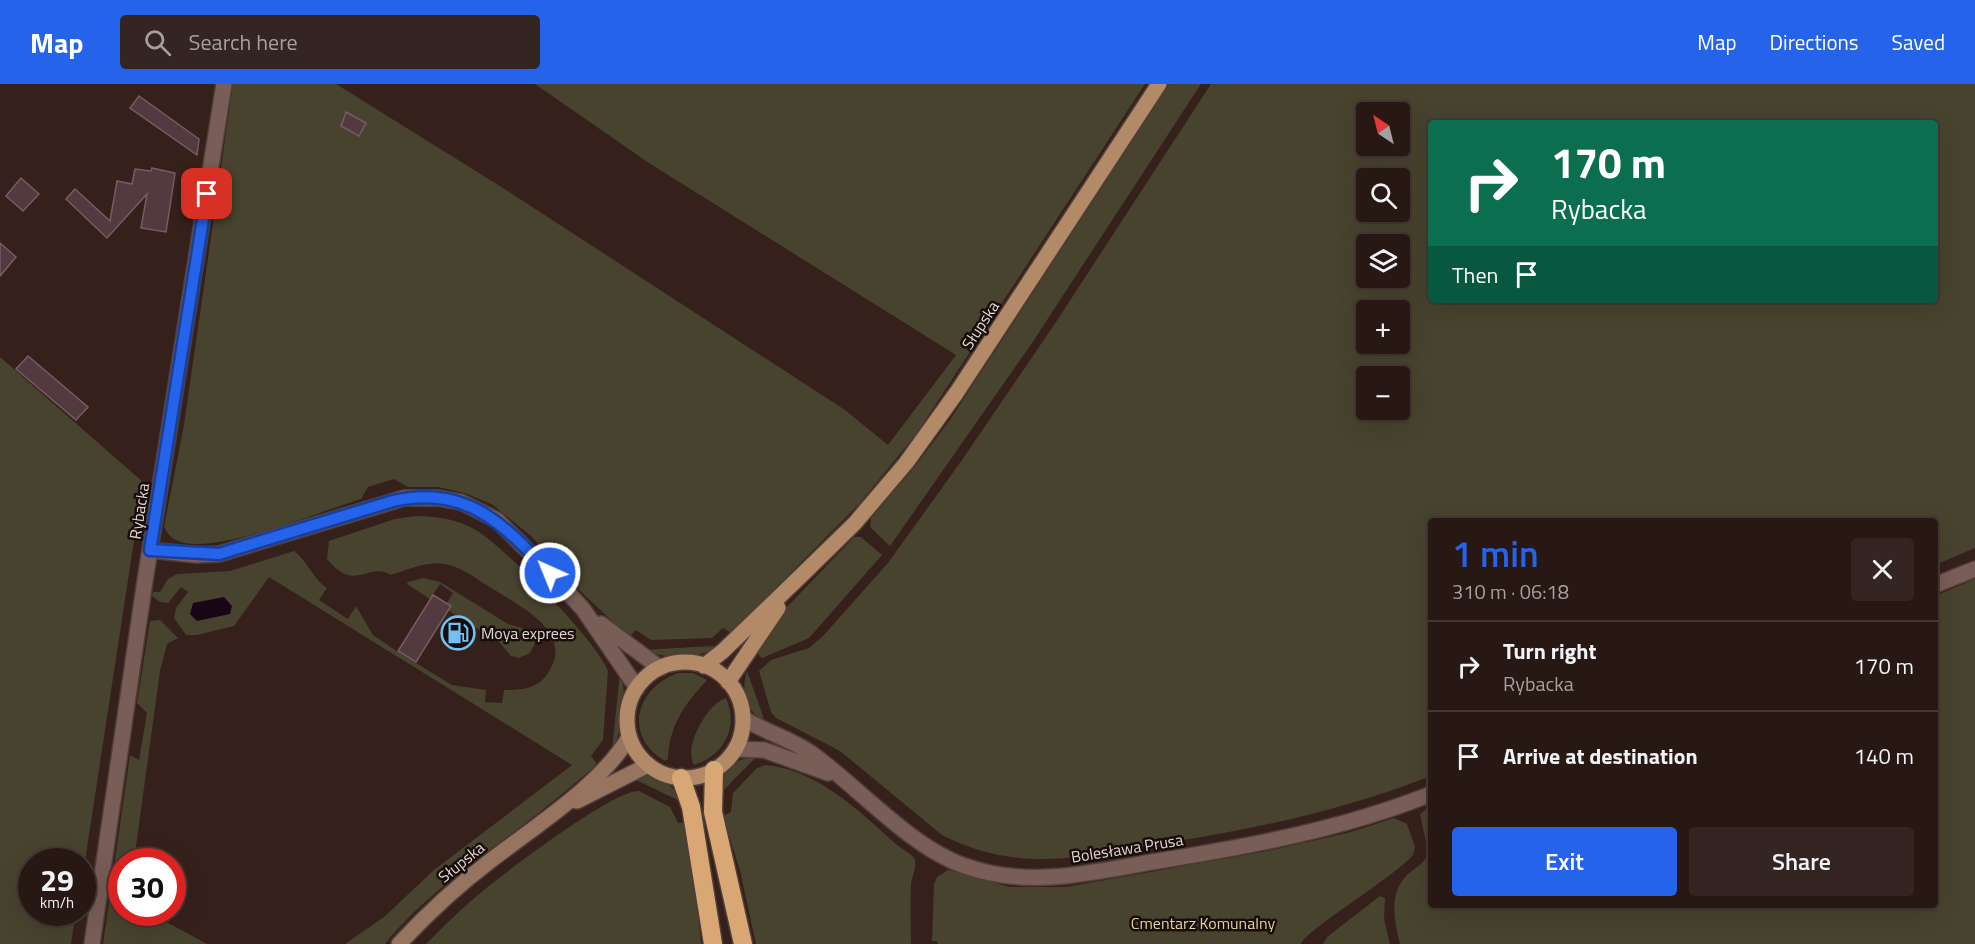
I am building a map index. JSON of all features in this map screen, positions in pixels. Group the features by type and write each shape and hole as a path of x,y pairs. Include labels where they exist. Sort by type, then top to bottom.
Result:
{"highway":[{"path":"714,771 713,812 743,944"},
{"path":"681,778 691,807 712,944"}],"main road":[{"name":"Słupska","path":"704,666 723,651 866,510 924,439 1159,84"},
{"name":"Słupska","path":"728,682 765,624 809,568"},
{"path":"682,662 704,666 728,682 736,693 743,718 735,749 714,771 704,775 681,778 663,774 640,757 629,737 627,711 637,688 660,668 682,662"},
{"name":"Słupska","path":"399,944 462,883 553,814 617,756 629,737"},
{"name":"Słupska","path":"553,814 648,765"}],"street":[{"name":"Rybacka","path":"92,944 150,550 224,84"},
{"path":"150,550 219,554 393,501 413,497 438,498 472,506 497,520 582,609 629,648 660,668"},
{"path":"1938,584 1975,568"},
{"path":"582,609 637,688"},
{"name":"Bolesława Prusa","path":"743,718 813,754 936,853 963,866 1027,879 1069,876 1245,847 1349,822 1428,795"},
{"name":"Bolesława Prusa","path":"735,749 764,750 850,782"}],"green space":[{"path":"233,84 336,84 503,188 845,410 888,445 956,355 649,163 535,84 1145,84 917,433 860,503 731,633 723,628 712,638 651,640 636,630 629,637 576,587 531,536 493,505 465,493 438,487 408,487 394,479 368,487 361,499 244,537 198,544 178,541 167,532 164,527 184,425"},
{"path":"1169,84 1201,84 1032,343 890,546 870,527 871,518 913,469 950,420"},
{"path":"1211,84 1975,84 1975,548 1938,564 1938,518 1428,518 1428,777 1341,806 1251,828 1205,837 1049,859 1002,856 971,848 942,835 840,751 776,718 771,712 759,671 771,660 809,648 823,636 888,563 962,460 1056,322"},
{"path":"0,357 143,482 87,848 18,848 18,926 74,926 71,944 0,944"},
{"path":"416,516 453,520 474,529 505,553 569,617 601,657 608,671 603,740 591,756 597,764 420,906 385,944 345,944 384,917 434,870 572,765 269,577 234,626 197,635 186,635 174,618 176,608 188,592 181,587 168,603 160,602 152,596 153,592 160,592 168,579 177,574 230,571 294,551 327,588 319,600 348,619 356,606 373,635 452,685 486,690 485,702 502,703 504,690 523,689 539,682 548,673 555,658 555,645 550,633 530,613 466,572 449,565 434,564 391,575 375,572 353,576 337,569 327,559 329,541 395,519"},
{"path":"854,537 861,537 882,555 809,638 762,658 755,651 785,609"},
{"path":"423,578 440,582 508,624 528,630 535,643 530,653 519,658 511,656 500,643 449,611 451,608 446,605 453,593 440,584 430,599 407,584"},
{"path":"1975,579 1975,944 1400,944 1395,919 1396,894 1405,877 1426,858 1427,847 1420,814 1428,807 1428,908 1938,908 1938,595"},
{"path":"160,620 178,638 167,644 160,671 136,848 117,848 130,755 139,760 147,713 137,703 150,621"},
{"path":"718,647 691,656 660,655 643,650"},
{"path":"747,671 764,724 758,719 747,700 744,686"},
{"path":"620,672 624,689 623,711 619,733 612,750"},
{"path":"678,673 693,673 707,680 675,725 668,759 665,761 652,751 643,739 639,727 640,714 644,701 652,690 663,680"},
{"path":"726,698 731,720 726,739 713,755 694,765 691,757 694,737 711,708"},
{"path":"756,757 717,795 721,780 729,768 740,760"},
{"path":"765,765 784,768 820,783 852,806 914,858 911,884 911,944 756,944 740,871 723,816 731,812 733,793 757,768"},
{"path":"640,774 665,782 682,802 632,778"},
{"path":"639,791 670,807 678,823 688,822 701,944 426,944 476,896 537,850 585,816 626,794"},
{"name":"Cmentarz Komunalny","path":"1394,818 1407,824 1415,847 1413,855 1389,876 1317,928 1301,944 938,944 937,941 932,941 934,884 937,877 948,870 1009,887 1066,887 1268,851 1351,832"},
{"path":"1380,896 1385,898 1384,919 1390,944 1323,944 1327,937"},
{"path":"108,909 108,926 174,926 207,944 103,944"}],"shaded area":[{"path":"224,597 232,606 230,614 197,621 190,614 193,603"}],"building":[{"path":"139,96 199,139 197,155 130,108"},
{"path":"346,112 366,123 359,136 341,126"},
{"path":"152,168 175,173 166,232 141,228 147,194 107,238 66,199 75,189 110,221 117,181 132,184 135,169 151,171"},
{"path":"21,178 39,194 23,211 6,196"},
{"path":"0,243 16,257 0,276"},
{"path":"28,356 88,407 76,420 16,369"},
{"path":"433,595 451,606 416,662 398,651"}],"place":[{"name":"Moya exprees","path":"458,633"}],"route":[{"path":"207,194 150,550 196,555 219,554 393,501 425,497 461,502 497,520 550,573"}]}
